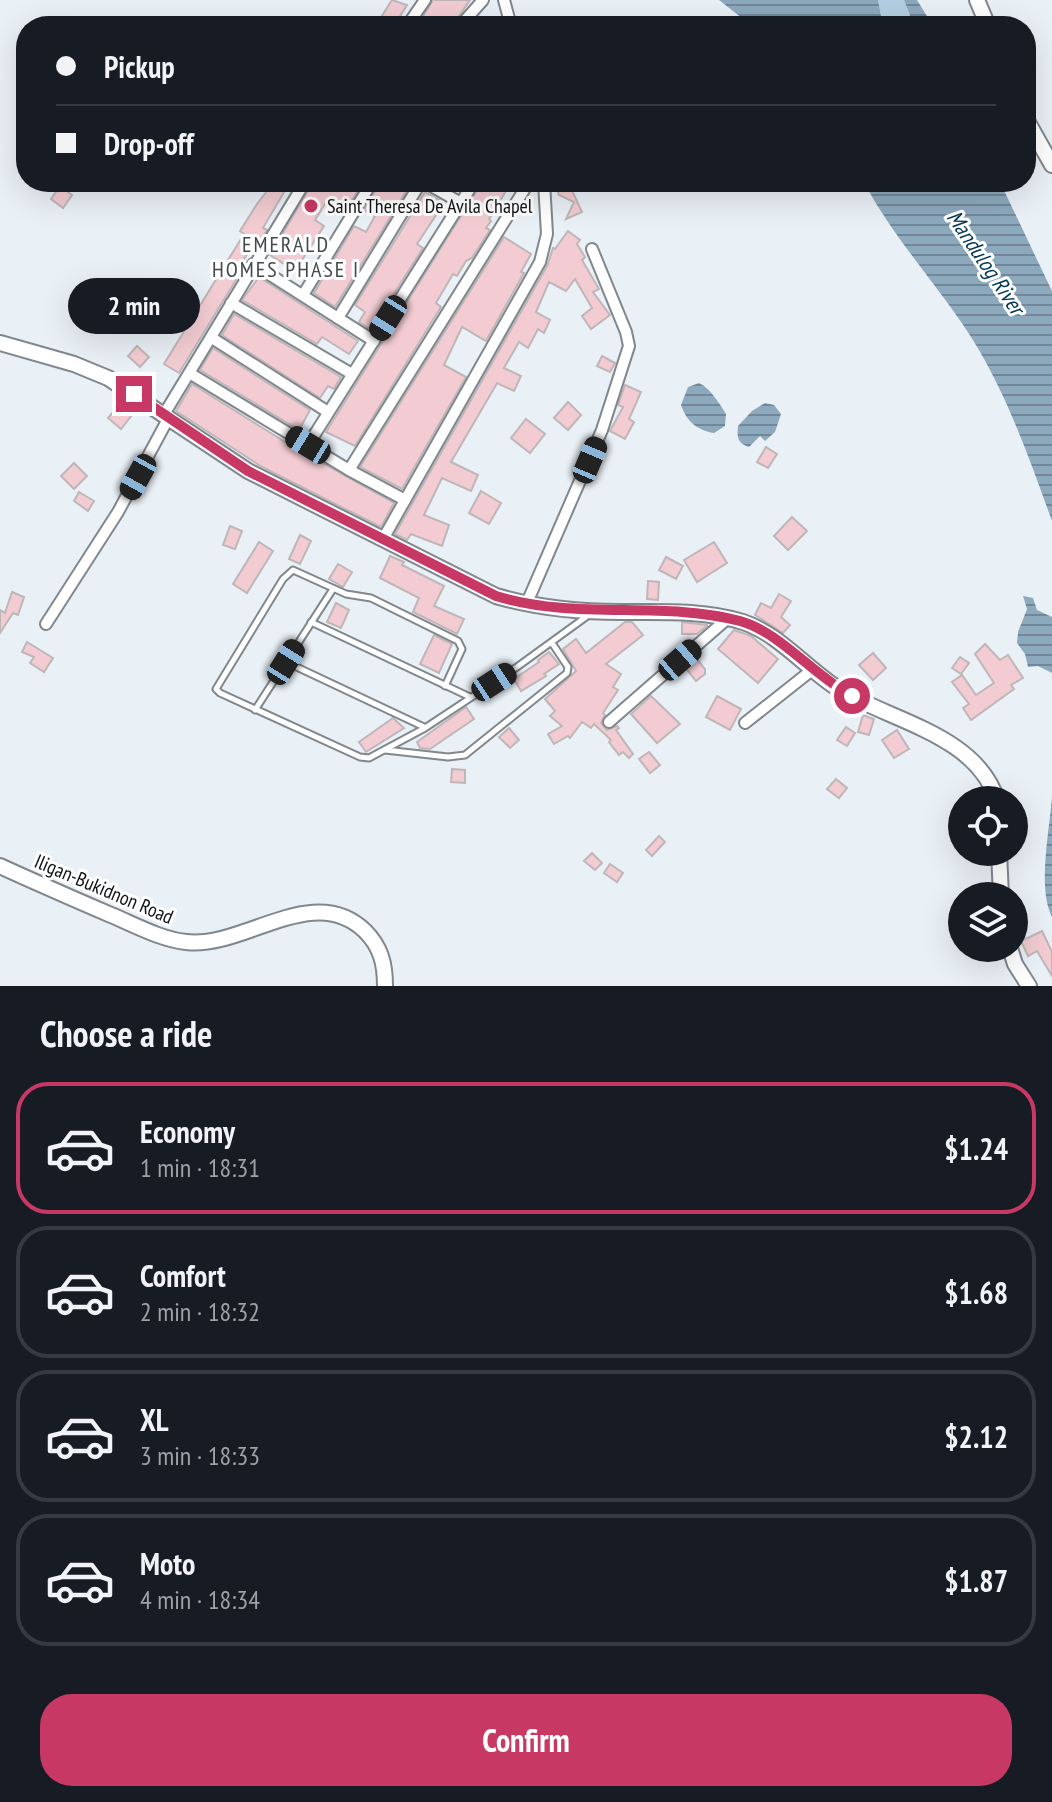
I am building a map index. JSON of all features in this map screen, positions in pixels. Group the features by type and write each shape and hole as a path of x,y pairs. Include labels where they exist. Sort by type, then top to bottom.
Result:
{"street":[{"path":"469,16 483,0"},
{"path":"1036,137 1052,165"},
{"path":"46,624 118,512 166,418 253,264 299,192"},
{"path":"303,295 366,192"},
{"path":"338,318 417,192"},
{"path":"441,192 461,203"},
{"path":"308,445 468,192"},
{"path":"349,470 523,192"},
{"path":"383,539 540,262 547,234 545,192"},
{"path":"526,605 602,430 629,346 592,249"},
{"path":"253,264 374,341"},
{"path":"231,303 352,374"},
{"path":"212,338 328,412"},
{"path":"0,343 74,364 108,378 248,471 496,596 526,605 593,611 666,611 727,619 758,628 838,688 931,732 976,765 992,786"},
{"path":"191,374 349,470 405,500"},
{"path":"609,722 727,619"},
{"path":"745,723 812,670"},
{"name":"Iligan-Bukidnon Road","path":"0,866 126,922 167,938 187,942 229,938 299,915 322,912 338,915 363,929 375,942 385,967 385,986"},
{"path":"1014,962 1029,986"}],"lane":[{"path":"445,686 462,649 458,641 371,598 346,594 297,570 290,570 216,689 360,757 375,756 471,698 593,611"},
{"path":"255,710 333,589"},
{"path":"311,622 471,698"},
{"path":"385,750 448,757 465,755 566,675 568,667 552,643"},
{"path":"286,662 425,728"}],"shaded area":[{"path":"878,0 904,0 910,16 881,16"}],"water":[{"path":"719,0 878,0 881,16 739,16"},
{"path":"904,0 917,0 927,16 910,16"},
{"name":"Mandulog River","path":"869,192 1005,192 1052,291 1052,521 1010,412 979,350"},
{"path":"699,383 711,393 726,414 725,426 714,433 693,424 681,405 688,387"},
{"path":"765,403 774,405 781,414 775,432 765,441 760,436 749,447 742,444 738,426"},
{"path":"1023,596 1033,598 1037,610 1052,617 1052,673 1038,666 1028,667 1025,654 1017,643 1027,609"},
{"path":"1052,795 1052,917 1045,890 1045,874"}],"building":[{"path":"392,0 407,5 400,16 382,16"},
{"path":"433,0 470,0 459,16 423,16"},
{"path":"56,192 72,195 63,208 51,199"},
{"path":"266,192 284,192 263,228 267,230 257,246 254,244 247,254 234,278 236,280 179,373 164,364 244,234 240,231"},
{"path":"307,192 357,192 344,207 328,199 315,220 324,226 295,271 270,255"},
{"path":"374,192 406,192 335,307 314,293 354,226 366,232 375,216 364,210"},
{"path":"425,192 444,203 417,244 423,248 371,330 359,322 365,312 355,305"},
{"path":"476,192 505,192 489,219 491,221 486,228 490,230 457,276 453,274 436,303 441,307 355,446 326,432"},
{"path":"558,192 573,192 582,212 566,219 574,202"},
{"path":"568,231 580,240 577,244 585,257 582,260 599,289 593,292 610,315 591,329 582,316 592,308 575,279 566,291 549,282 536,312 550,320 544,333 538,329 528,348 519,342 504,368 521,376 514,391 497,383 451,462 478,475 471,491 442,478 424,515 449,525 442,546 411,534 407,540 395,534 547,266 553,248"},
{"path":"504,237 531,254 521,272 524,273 486,341 462,327 444,365 466,377 402,489 360,467"},
{"path":"259,277 358,341 349,354 322,337 317,344 242,300"},
{"path":"234,314 341,377 334,389 328,386 320,398 222,335"},
{"path":"137,346 149,357 140,367 128,356"},
{"path":"213,348 310,410 299,430 200,370"},
{"path":"602,356 615,363 610,372 597,366"},
{"path":"192,384 290,445 394,503 381,527 262,467 176,411"},
{"path":"625,385 641,392 629,419 634,422 625,439 610,431 623,407 618,405"},
{"path":"568,402 581,415 568,430 554,418"},
{"path":"119,405 132,415 121,429 108,418"},
{"path":"526,419 545,434 530,453 511,438"},
{"path":"766,447 777,454 768,468 757,462"},
{"path":"74,463 87,476 74,489 61,476"},
{"path":"481,491 501,503 489,524 469,513"},
{"path":"79,492 94,501 88,511 74,501"},
{"path":"792,517 807,531 788,550 774,536"},
{"path":"230,526 242,531 235,549 223,545"},
{"path":"300,535 311,541 300,564 289,559"},
{"path":"259,542 273,551 247,593 233,584"},
{"path":"714,542 727,563 697,582 684,560"},
{"path":"390,556 444,586 434,606 464,619 457,634 413,612 419,598 380,578"},
{"path":"666,557 683,566 676,579 659,570"},
{"path":"338,564 352,572 343,587 329,579"},
{"path":"648,581 659,582 658,600 647,599"},
{"path":"12,592 24,597 18,615 13,613 0,633 0,610 5,613"},
{"path":"779,594 791,601 781,617 790,625 783,633 755,615 761,603 771,608"},
{"path":"336,603 349,610 341,628 327,622"},
{"path":"625,622 632,622 643,635 606,664 621,674 613,687 618,690 603,713 601,723 607,730 617,726 619,728 616,730 633,754 629,758 623,752 619,755 609,742 611,740 594,724 591,728 582,722 570,738 568,736 554,744 548,734 562,726 550,716 555,711 545,699 576,671 563,649 576,639 586,653"},
{"path":"682,622 707,626 697,634 682,634"},
{"path":"734,630 751,636 778,659 758,683 718,649"},
{"path":"434,635 452,644 439,673 420,664"},
{"path":"27,642 53,658 44,672 30,663 34,657 22,652"},
{"path":"985,644 1000,660 1008,655 1023,678 1011,685 1014,689 971,720 963,708 969,704 952,682 962,675 976,695 994,683 975,654"},
{"path":"549,652 559,664 521,691 514,679"},
{"path":"873,653 886,668 873,680 859,665"},
{"path":"960,657 969,663 961,674 952,668"},
{"path":"696,658 705,669 705,674 696,681 685,667"},
{"path":"651,696 680,724 657,743 631,714"},
{"path":"717,696 741,709 730,730 706,717"},
{"path":"466,707 474,719 430,749 420,748 417,742"},
{"path":"863,715 874,719 869,735 858,732"},
{"path":"393,718 404,728 366,752 359,742"},
{"path":"846,727 855,733 847,746 837,740"},
{"path":"509,728 519,740 510,748 499,737"},
{"path":"897,730 909,749 894,758 882,740"},
{"path":"649,752 660,765 650,773 639,759"},
{"path":"452,769 465,770 465,783 451,782"},
{"path":"836,779 847,788 839,798 827,789"},
{"path":"659,836 665,842 652,856 646,850"},
{"path":"592,853 602,863 595,870 584,861"},
{"path":"610,864 623,873 617,882 604,873"},
{"path":"1042,931 1052,952 1052,976 1037,951 1028,956 1028,938"}],"place":[{"name":"Saint Theresa De Avila Chapel","path":"311,206"}],"district":[{"name":"EMERALD HOMES PHASE I","path":"286,256"}],"route":[{"path":"134,394 248,471 496,596 526,605 581,611 666,611 742,622 770,636 812,670 852,696"}]}
